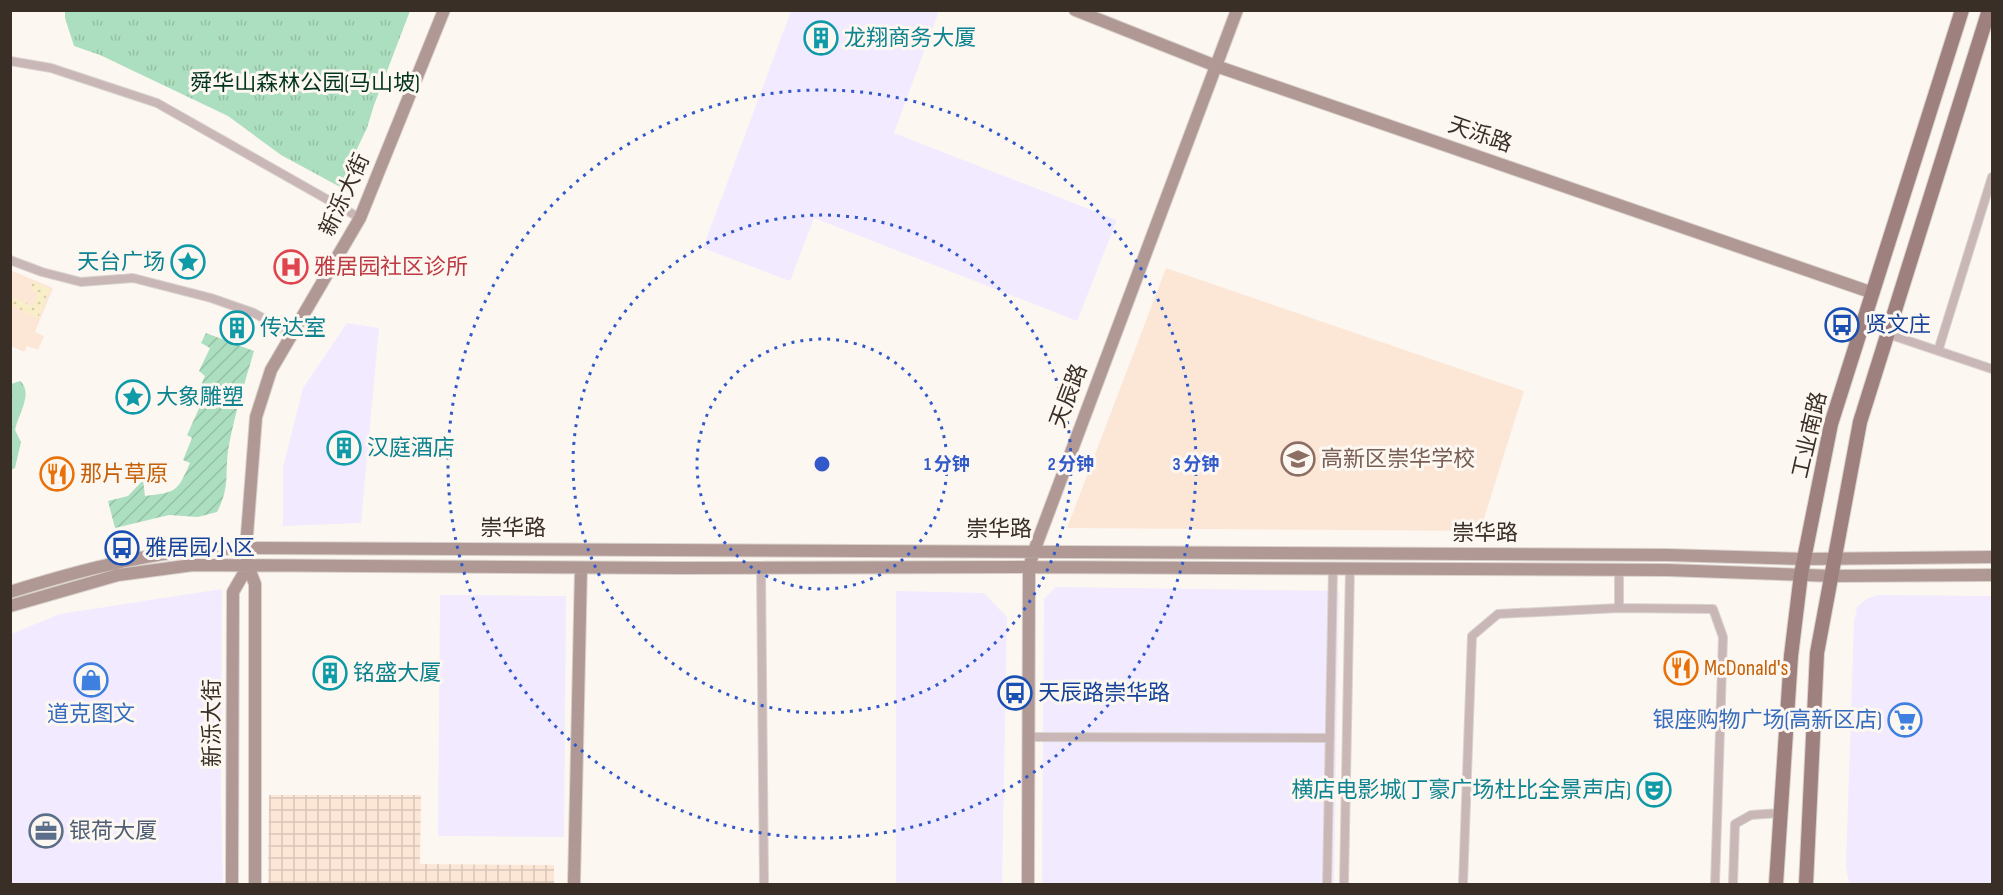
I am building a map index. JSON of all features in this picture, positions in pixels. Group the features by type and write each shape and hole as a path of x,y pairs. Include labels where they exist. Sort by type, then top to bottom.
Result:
{"main road":[{"name":"新泺大街","path":"255,885 255,584 248,566 246,548 256,417 271,370 360,218 444,10"},
{"name":"天泺路","path":"1075,10 1216,66 1873,293"},
{"name":"天辰路","path":"1028,885 1029,567 1237,10"},
{"name":"工业南路","path":"1776,885 1791,656 1801,574 1831,424 1962,10"},
{"name":"工业南路","path":"1806,885 1817,653 1860,422 1989,10"},
{"name":"崇华路","path":"10,592 117,562 187,551 246,548 1034,550 1655,555 1805,559 1992,557"},
{"name":"崇华路","path":"10,606 118,575 194,565 581,568 1350,568 1619,570 1832,576 1992,575"},
{"name":"新泺大街","path":"232,885 233,592 248,566"},
{"path":"573,885 581,568"}],"street":[{"path":"10,61 51,68 157,103 360,218"},
{"path":"1938,351 1992,177"},
{"path":"10,260 42,272 81,282 133,278 211,298 254,313 293,335"},
{"path":"1888,334 1992,369"},
{"path":"761,568 764,885"},
{"path":"1327,885 1333,568"},
{"path":"1344,885 1350,568"},
{"path":"1619,570 1619,608"},
{"path":"1462,885 1472,636 1498,614 1619,608 1713,609 1724,637 1715,885"},
{"path":"1029,737 1330,738"},
{"path":"1733,885 1735,824 1751,815 1780,813"}],"shaded area":[{"path":"791,11 939,11 894,133 1117,220 1077,321 814,218 790,281 703,248"},
{"name":"高新区崇华学校","path":"1166,268 1524,391 1480,531 1067,528"},
{"path":"10,270 53,288 35,332 44,336 38,350 27,346 24,352 11,346"},
{"path":"347,323 379,328 361,523 283,526 283,467 303,388"},
{"path":"1056,587 1339,591 1334,884 1042,884 1044,599"},
{"name":"银荷大厦","path":"222,589 223,884 11,884 11,634 60,614"},
{"path":"896,591 984,593 1007,617 1002,884 896,884"},
{"path":"440,595 566,596 564,837 438,836"},
{"path":"1878,595 1992,596 1992,884 1851,884 1848,879 1846,865 1854,622 1857,607 1866,599"},
{"path":"269,795 421,795 420,864 554,865 554,884 268,884"}],"sand":[{"path":"33,282 50,289 38,318 11,305 11,297 33,306 38,293 30,289"}],"green space":[{"name":"舜华山森林公园(马山坡)","path":"65,10 410,11 367,128 342,188 281,155 228,116 100,55 74,46 65,18"},
{"path":"206,333 254,351 231,433 226,486 217,512 198,517 169,515 115,528 108,501 128,496 143,480 145,496 169,492 178,486 186,473 190,463 183,460 192,438 187,435 201,404 194,401 205,376 199,371 210,348 201,343"},
{"path":"20,381 26,391 15,430 21,442 15,468 11,470 11,384"}],"place":[{"name":"龙翔商务大厦","path":"821,38"},
{"name":"天台广场","path":"188,262"},
{"name":"雅居园社区诊所","path":"291,267"},
{"name":"贤文庄","path":"1842,325"},
{"name":"传达室","path":"237,328"},
{"name":"大象雕塑","path":"133,397"},
{"name":"汉庭酒店","path":"344,448"},
{"name":"高新区崇华学校","path":"1298,459"},
{"name":"那片草原","path":"57,474"},
{"name":"雅居园小区","path":"122,548"},
{"name":"McDonald's","path":"1681,668"},
{"name":"铭盛大厦","path":"330,673"},
{"name":"道克图文","path":"91,680"},
{"name":"天辰路崇华路","path":"1015,693"},
{"name":"银座购物广场(高新区店)","path":"1905,720"},
{"name":"横店电影城(丁豪广场杜比全景声店)","path":"1654,790"},
{"name":"银荷大厦","path":"46,831"}]}
